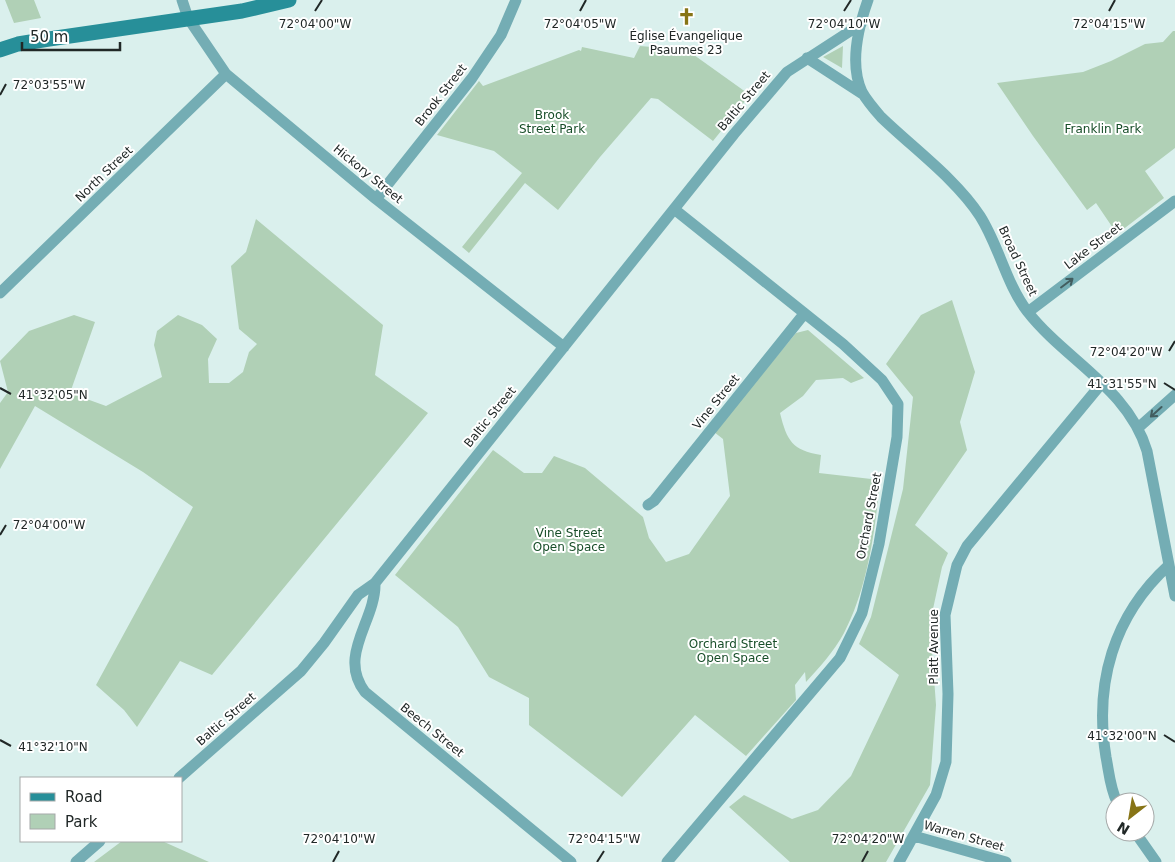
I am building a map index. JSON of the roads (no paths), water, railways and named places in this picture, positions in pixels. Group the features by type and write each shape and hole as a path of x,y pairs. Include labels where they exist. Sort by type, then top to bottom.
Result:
{"street":[{"name":"Hickory Street","path":"182,0 188,18 226,74 376,199 564,347"},
{"path":"0,50 18,44 242,11 289,0"},
{"name":"Brook Street","path":"376,199 469,82 500,34 516,0"},
{"name":"Broad Street","path":"868,0 857,44 856,72 864,95 881,116 959,188 969,200 989,231 1016,292 1028,312 1048,334 1124,405 1138,428 1147,451 1175,596"},
{"name":"Baltic Street","path":"180,777 301,670 319,650 358,595 375,583 782,77 807,58 861,24"},
{"path":"807,58 864,95"},
{"name":"North Street","path":"0,293 226,74"},
{"name":"Lake Street","path":"1028,312 1175,201"},
{"name":"Orchard Street","path":"666,862 840,658 862,613 879,544 897,437 898,404 882,380 843,344 674,209"},
{"name":"Vine Street","path":"648,505 654,501 804,314"},
{"name":"Platt Avenue","path":"898,862 936,795 946,762 948,694 945,615 957,566 967,546 1102,383"},
{"path":"1138,428 1175,395"},
{"path":"1113,792 1102,717 1102,696 1109,661 1119,633 1134,607 1155,579 1169,565"},
{"name":"Beech Street","path":"375,583 375,594 360,637 355,661 357,681 365,692 572,862"},
{"name":"Warren Street","path":"914,836 1006,862"},
{"path":"76,862 99,842"},
{"path":"1142,842 1156,862"}],"place":[{"name":"Église Évangelique Psaumes 23","path":"686,17"}],"park label":[{"name":"Brook Street Park","path":"552,122"},
{"name":"Franklin Park","path":"1103,129"},
{"name":"Vine Street Open Space","path":"569,540"},
{"name":"Orchard Street Open Space","path":"733,651"}]}
